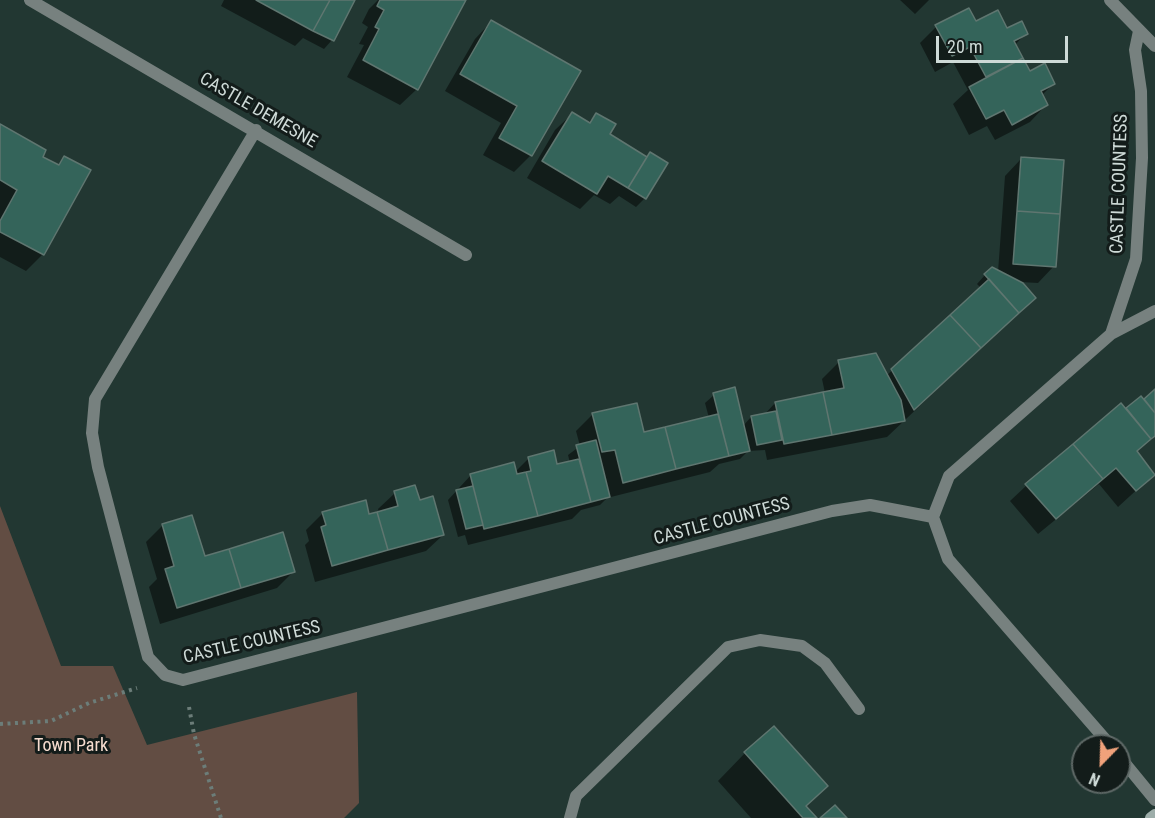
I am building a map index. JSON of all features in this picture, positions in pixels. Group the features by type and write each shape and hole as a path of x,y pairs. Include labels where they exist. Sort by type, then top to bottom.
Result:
{"main road":[{"path":"1151,818 1155,815"}],"street":[{"name":"CASTLE DEMESNE","path":"30,0 256,130 466,255"},
{"path":"1110,0 1155,46"},
{"name":"CASTLE COUNTESS","path":"1111,334 1136,259 1142,158 1141,91 1135,50 1139,31"},
{"name":"CASTLE COUNTESS","path":"256,130 95,399 92,433 98,467 148,657 165,675 183,680 832,511 870,505 933,517"},
{"path":"1100,734 948,559 933,517 950,476 1111,334 1155,311"},
{"path":"570,818 576,796 728,647 760,640 802,646 825,663 860,709"},
{"path":"1131,771 1155,800"}],"path":[{"path":"0,724 51,721 89,703 124,694 165,675"},
{"path":"183,680 194,734 221,818"}],"green space":[{"name":"Town Park","path":"0,506 61,666 113,666 147,745 357,692 359,803 344,818 0,818"}],"building":[{"path":"256,0 330,0 313,31"},
{"path":"330,0 355,0 334,41 313,31"},
{"path":"380,0 466,0 418,90 363,60 379,29 375,27 384,10 377,6"},
{"path":"969,8 976,21 998,10 1007,28 1022,21 1028,34 1014,41 1023,58 986,77 970,47 952,56 935,25"},
{"path":"491,20 581,71 532,156 499,138 517,106 460,74"},
{"path":"1023,58 1030,71 1045,63 1055,84 1041,91 1048,105 1012,125 1004,110 986,119 969,87"},
{"path":"572,112 590,123 596,113 616,124 610,134 647,157 628,188 608,176 597,194 542,161"},
{"path":"0,124 46,150 43,157 59,165 64,156 91,170 44,255 0,232 0,221 17,190 0,180"},
{"path":"650,152 668,163 646,199 628,188"},
{"path":"1021,157 1064,160 1060,214 1017,211"},
{"path":"1017,211 1060,214 1056,267 1013,264"},
{"path":"992,267 1023,283 1036,298 1019,313 984,274"},
{"path":"989,279 1019,313 981,348 950,315"},
{"path":"950,315 981,348 914,410 891,369"},
{"path":"876,353 901,400 905,421 832,435 823,392 844,388 838,360"},
{"path":"735,387 750,451 729,456 713,393"},
{"path":"1155,389 1155,413 1144,399"},
{"path":"823,392 832,435 784,444 775,402"},
{"path":"1141,396 1155,413 1155,436 1151,439 1126,408"},
{"path":"637,403 644,432 665,427 676,469 623,483 615,450 602,452 592,413"},
{"path":"1121,403 1151,439 1137,451 1155,475 1136,491 1116,468 1103,479 1073,444"},
{"path":"776,411 782,440 757,445 751,416"},
{"path":"718,414 729,456 676,469 665,427"},
{"path":"596,440 610,497 591,502 576,445"},
{"path":"1073,444 1103,479 1056,519 1025,484"},
{"path":"554,450 557,464 579,459 591,502 538,516 526,472 531,471 528,457"},
{"path":"514,462 517,474 526,472 538,516 484,529 470,474"},
{"path":"415,485 420,500 433,496 444,535 388,550 377,512 398,506 394,491"},
{"path":"473,486 483,525 466,529 456,490"},
{"path":"366,500 369,514 377,512 388,550 332,566 321,527 326,525 322,512"},
{"path":"192,515 205,556 229,549 241,588 177,608 165,569 174,566 162,524"},
{"path":"283,532 295,572 241,588 229,549"},
{"path":"774,726 828,786 806,806 817,818 803,818 744,752"},
{"path":"835,805 847,818 820,818"}]}
